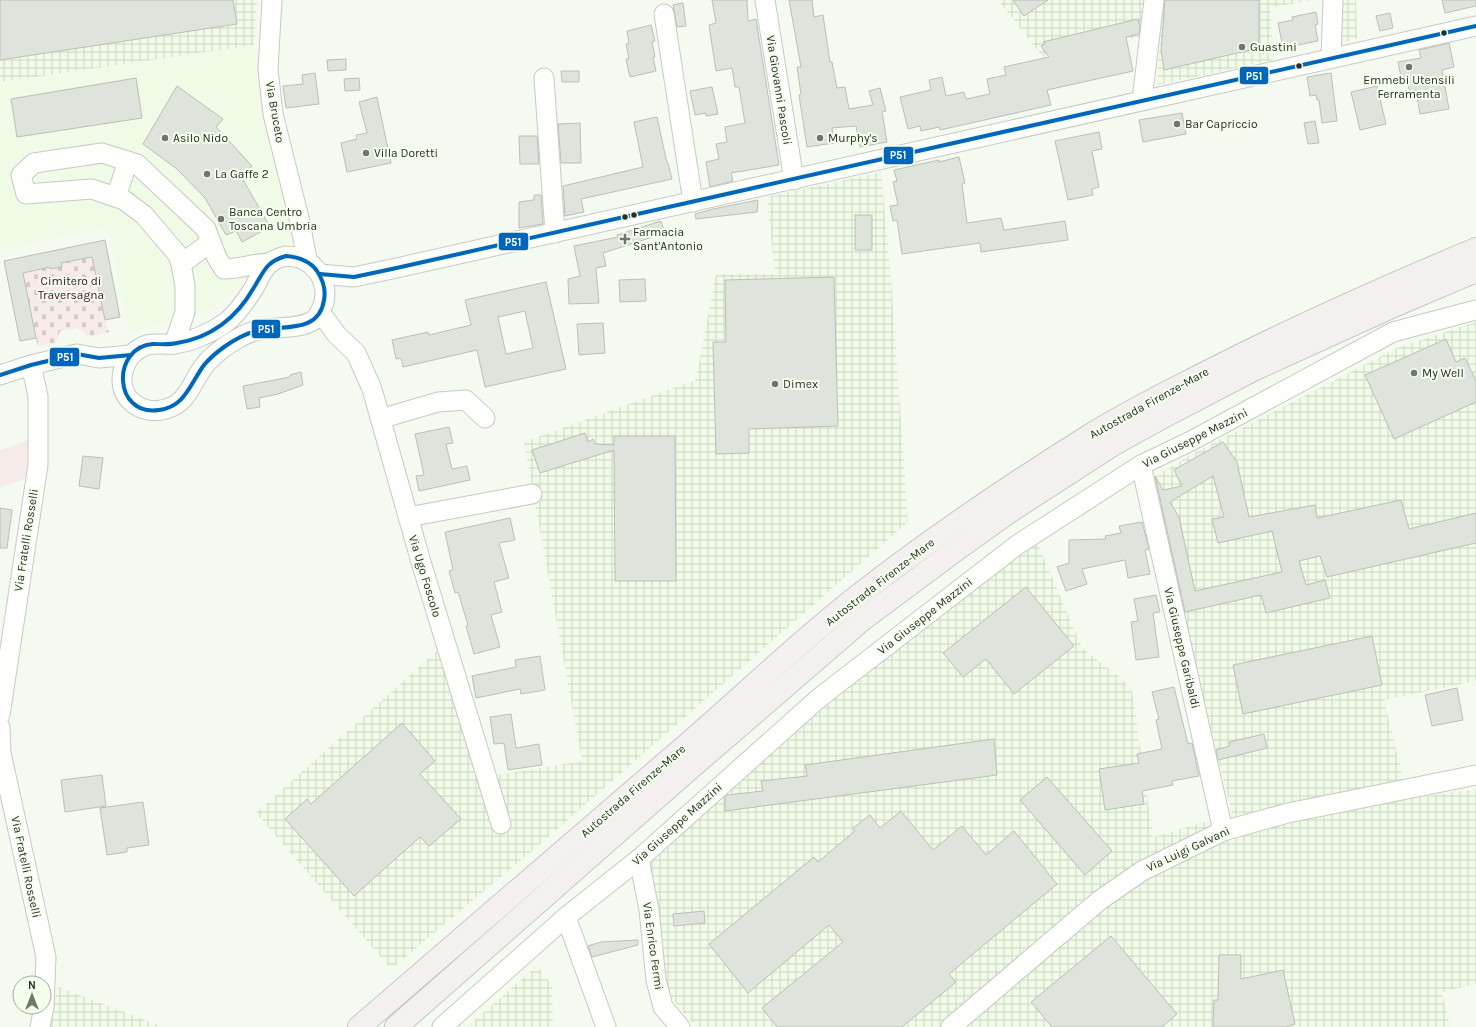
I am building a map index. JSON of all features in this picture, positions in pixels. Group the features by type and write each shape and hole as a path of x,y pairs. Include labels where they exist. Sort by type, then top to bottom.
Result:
{"highway":[{"name":"Autostrada Firenze-Mare","path":"359,1027 710,725 798,646 857,596 992,498 1091,434 1133,409 1244,352 1384,288 1476,249"},
{"name":"Autostrada Firenze-Mare","path":"396,1027 686,772 862,620 1009,512 1114,444 1251,371 1476,271"}],"street":[{"name":"Via Bruceto","path":"272,0 268,69 273,114 313,267 324,282 323,304"},
{"name":"Via Giovanni Pascoli","path":"765,0 794,180"},
{"path":"1142,100 1154,0"},
{"path":"1331,58 1332,0"},
{"path":"664,14 693,202"},
{"path":"174,344 186,312 185,286 178,255 144,216 124,200 92,189 26,194 21,175 34,163 102,153 137,164 206,229 217,258 224,269 236,269 296,256 313,267 354,277 794,180 1142,100 1476,26"},
{"path":"544,78 555,233"},
{"path":"116,197 128,161"},
{"path":"300,222 278,259 260,273 247,299 226,323 205,336 174,344 143,346 131,355 124,365 122,378 123,391 132,402 153,411 172,408 186,395 198,374 210,358 237,338 250,332 303,324 314,320 323,304 354,277"},
{"path":"181,264 211,242"},
{"name":"Via Ugo Foscolo","path":"323,304 337,335 356,353 372,389 408,517 501,824"},
{"name":"Via Giuseppe Mazzini","path":"442,1027 566,917 640,859 819,698 1017,545 1141,465 1191,441 1393,332 1476,310"},
{"name":"Via Ugo Foscolo","path":"303,324 337,335"},
{"path":"0,375 31,365 77,354 99,358 131,355"},
{"path":"99,358 122,378"},
{"name":"Via Fratelli Rosselli","path":"0,715 38,465 38,396 31,365"},
{"path":"380,420 438,402 466,400 485,418"},
{"name":"Via Giuseppe Garibaldi","path":"1141,465 1223,830"},
{"path":"408,517 532,494"},
{"name":"Via Fratelli Rosselli","path":"0,727 1,753 46,957 45,975"},
{"name":"Via Luigi Galvani","path":"951,1027 1100,900 1142,871 1223,830 1288,813 1476,775"},
{"name":"Via Enrico Fermi","path":"640,859 649,910 656,980 663,1007 680,1027"},
{"path":"566,917 606,1027"},
{"name":"Via Fratelli Rosselli","path":"40,1027 42,1015"}],"shaded area":[{"path":"0,0 257,0 254,45 0,82"},
{"path":"998,0 1312,0 1270,8 1273,60 1157,85 1160,33 1043,57"},
{"path":"1325,0 1356,0 1357,38 1325,49"},
{"path":"254,45 293,240 209,311 129,332 108,228 0,250 0,82"},
{"path":"881,172 891,281 908,522 539,845 391,969 256,813 437,651 479,777 582,761 524,442 696,380 716,274 775,274 767,197"},
{"path":"1476,322 1476,681 1384,700 1408,799 1476,789 1476,984 1442,992 1450,1027 696,1027 668,994 649,857 933,615 1036,540 1082,648 1121,678 1132,691 1153,837 1232,814 1150,480 1190,455 1397,348"},
{"path":"537,966 552,985 553,1027 467,1027"},
{"path":"58,987 163,1027 48,1027"}],"green space":[{"name":"Cimitero di Traversagna","path":"105,240 120,317 105,320 109,332 89,337 77,328 60,331 56,343 38,346 36,338 20,341 4,261"},
{"path":"28,440 28,478 0,487 0,450"}],"building":[{"path":"0,0 233,0 237,24 0,60"},
{"path":"712,0 747,0 748,21 756,19 779,165 731,173 733,181 710,187 706,162 719,159 716,144 727,142 725,127 745,123 739,87 735,87 732,68 716,71 709,25 716,23"},
{"path":"789,0 812,0 814,17 823,15 830,62 832,62 837,88 845,87 849,109 873,105 869,91 880,88 886,111 882,112 887,142 860,147 856,126 832,128 834,143 807,147 799,95 801,94 797,67 801,67"},
{"path":"1013,0 1048,0 1024,16"},
{"path":"1165,0 1259,0 1259,48 1164,70 1161,50"},
{"path":"1442,0 1476,0 1476,6 1445,13"},
{"path":"683,3 686,26 677,27 673,5"},
{"path":"1316,12 1318,24 1315,25 1318,41 1283,48 1278,23 1293,20 1292,17"},
{"path":"1390,13 1393,28 1380,31 1376,16"},
{"path":"1138,19 1140,26 1139,34 1126,37 1133,71 1047,90 1051,105 940,130 939,127 921,131 920,126 908,129 900,97 931,90 929,80 942,77 946,96 964,92 966,99 990,94 987,79 1006,75 1004,67 1049,57 1041,46 1045,44 1043,42"},
{"path":"651,25 655,41 652,42 656,71 630,77 626,59 629,59 626,44 629,43 627,31"},
{"path":"1449,43 1454,67 1442,70 1449,109 1420,114 1417,96 1411,98 1406,76 1401,77 1398,62 1421,58 1419,50"},
{"path":"346,59 346,70 328,71 327,60"},
{"path":"561,71 579,71 579,82 562,82"},
{"path":"315,73 319,104 286,108 283,86 303,84 302,75"},
{"path":"1331,73 1337,121 1322,123 1319,100 1317,100 1316,95 1310,96 1307,77"},
{"path":"136,78 142,118 17,137 11,99"},
{"path":"359,78 360,90 345,91 344,79"},
{"path":"177,86 223,119 216,127 252,166 241,176 270,227 242,242 236,231 226,235 205,198 177,169 143,144"},
{"path":"1377,86 1386,124 1360,130 1351,92"},
{"path":"712,87 718,114 706,116 706,113 695,115 690,91"},
{"name":"Villa Doretti","path":"377,97 391,163 347,172 341,143 357,139 356,135 367,133 359,102"},
{"path":"1182,113 1186,134 1143,142 1139,120"},
{"path":"657,117 672,179 581,199 584,212 565,216 563,186 643,167 634,122"},
{"path":"1315,121 1319,143 1308,144 1304,123"},
{"path":"580,123 581,163 561,163 558,124"},
{"path":"1099,132 1102,149 1092,151 1099,187 1092,189 1093,195 1068,200 1055,141"},
{"path":"519,136 537,136 539,164 520,164"},
{"path":"959,157 965,183 962,184 967,223 1001,218 1004,230 1065,221 1068,240 981,252 980,243 902,254 897,220 893,221 890,206 898,205 893,182 897,181 894,170"},
{"path":"534,195 541,195 543,224 519,228 519,202 534,200"},
{"path":"758,200 757,212 696,219 695,214"},
{"path":"855,215 872,215 872,250 855,250"},
{"path":"661,221 665,233 603,253 606,266 596,268 599,303 569,304 568,279 580,276 574,246 618,237 617,235"},
{"path":"105,240 120,317 105,320 92,257 61,263 62,267 50,269 50,267 23,273 36,338 20,341 4,261"},
{"name":"Dimex","path":"834,277 838,426 749,429 749,453 716,454 713,342 726,342 725,280"},
{"path":"645,279 646,301 620,302 619,280"},
{"path":"546,282 566,369 485,387 477,350 403,367 401,358 396,359 392,340 428,332 429,335 471,325 465,300","holes":["525,311 533,348 506,354 498,317"]},
{"path":"603,323 605,353 579,355 577,324"},
{"path":"1446,339 1456,362 1465,358 1476,381 1476,402 1394,439 1365,375"},
{"path":"301,372 303,385 278,394 259,398 260,407 247,409 243,386 290,377 290,375"},
{"path":"449,427 453,443 446,444 452,469 467,466 470,480 419,491 416,476 424,475 415,434"},
{"path":"585,433 588,442 593,439 595,444 614,445 614,436 675,436 676,581 615,581 614,450 540,473 532,450"},
{"path":"1223,442 1237,462 1249,517 1315,505 1317,518 1401,500 1409,529 1476,513 1476,543 1327,577 1320,556 1299,561 1306,585 1325,580 1330,598 1266,613 1261,595 1185,612 1155,476 1163,490 1182,486 1174,470","holes":["1213,476 1224,517 1212,519 1218,543 1272,531 1282,572 1195,591 1179,517 1170,502"]},
{"path":"83,456 103,458 99,489 79,486"},
{"path":"0,508 12,510 7,548 0,548"},
{"path":"510,518 515,540 499,543 509,578 494,582 502,612 491,615 500,647 474,654 466,626 468,625 458,592 455,593 449,571 453,570 445,532"},
{"path":"1142,522 1149,549 1145,550 1150,574 1128,578 1125,560 1082,569 1087,584 1066,591 1057,567 1069,563 1069,540 1106,539 1105,536 1121,533 1119,526"},
{"path":"1026,587 1074,646 1014,694 986,659 963,677 943,653"},
{"path":"1156,595 1160,612 1153,613 1159,657 1136,660 1131,622 1138,621 1134,599"},
{"path":"1372,636 1382,685 1243,714 1233,665"},
{"path":"540,656 545,690 521,694 520,689 476,698 472,676 516,667 515,660"},
{"path":"1174,687 1188,744 1192,743 1199,776 1172,781 1173,785 1142,791 1144,804 1105,810 1099,769 1139,763 1137,754 1162,749 1156,720 1159,719 1152,692"},
{"path":"1457,688 1463,720 1432,726 1425,695"},
{"path":"511,714 516,748 539,744 542,765 508,770 504,743 494,744 490,717"},
{"path":"402,723 435,761 420,774 461,819 429,846 420,837 354,896 285,819 307,799 311,804"},
{"path":"1264,734 1267,748 1218,760 1216,750 1230,746 1229,742"},
{"path":"994,739 997,775 725,811 725,797 727,795 763,791 761,781 807,776 805,765"},
{"path":"102,775 106,806 65,812 61,780"},
{"path":"1047,777 1112,851 1085,875 1020,800"},
{"path":"143,802 149,845 127,848 127,852 107,855 100,808"},
{"path":"901,811 933,850 962,826 986,855 1014,831 1057,884 949,974 956,982 902,1027 777,1027 762,1008 843,942 829,925 748,993 709,944 814,857 818,862 855,831 853,828 870,815 880,828"},
{"path":"704,911 705,923 674,926 673,914"},
{"path":"1111,936 1177,1014 1162,1027 1052,1027 1031,1002"},
{"path":"638,940 638,945 592,957 588,946 601,942"},
{"path":"1219,955 1241,955 1241,979 1283,970 1295,1024 1286,1027 1213,1027 1214,1000 1218,1000"}],"transit line":[{"name":"P51","path":"320,274 354,277 392,269 1476,26"},
{"name":"P51","path":"286,256 295,257 307,262 317,271 321,278 324,285 325,296 321,311 315,319 297,326 256,331 232,342 219,351 204,365 186,394 168,408 159,410 144,409 133,403 126,393 123,381 124,368 130,357 139,348 153,344 171,344 189,340 201,336 222,325 247,299 266,268 274,261 286,256"},
{"name":"P51","path":"0,375 31,365 77,354 99,358 131,355"}],"place":[{"name":"Guastini","path":"1242,47"},
{"name":"Emmebi Utensili Ferramenta","path":"1409,67"},
{"name":"Bar Capriccio","path":"1177,124"},
{"name":"Asilo Nido","path":"165,138"},
{"name":"Murphy's","path":"820,138"},
{"name":"Villa Doretti","path":"366,153"},
{"name":"La Gaffe 2","path":"207,174"},
{"name":"Banca Centro Toscana Umbria","path":"221,219"},
{"name":"Farmacia Sant'Antonio","path":"625,239"},
{"name":"My Well","path":"1414,373"},
{"name":"Dimex","path":"775,384"}]}
